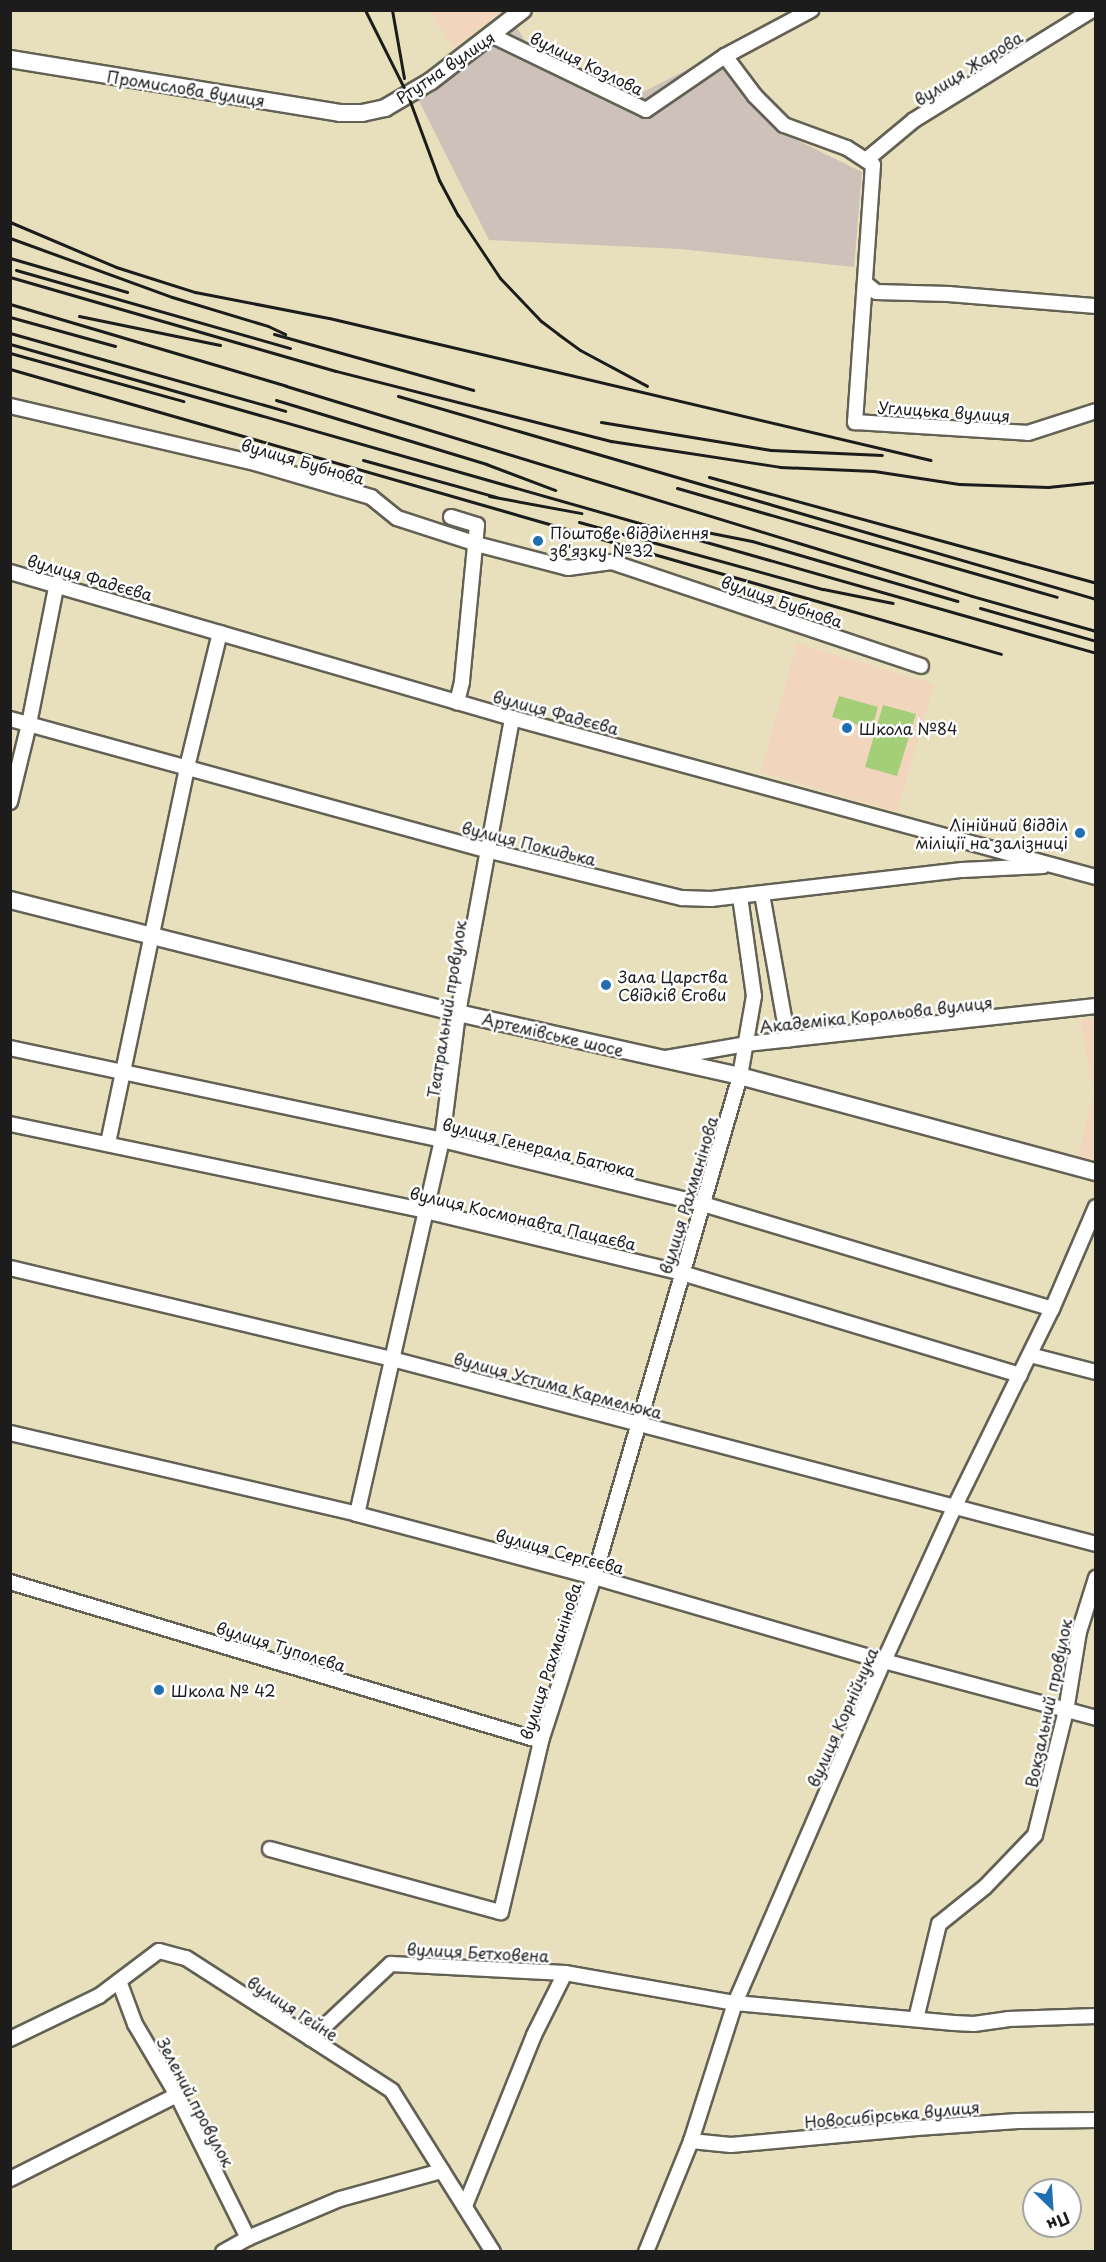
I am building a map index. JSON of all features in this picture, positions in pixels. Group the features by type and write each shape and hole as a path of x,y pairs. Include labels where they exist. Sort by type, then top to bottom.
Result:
{"main road":[{"name":"Ртутна вулиця","path":"362,113 385,108 408,96 493,36 523,10"},
{"name":"Промислова вулиця","path":"10,59 340,113 362,113"},
{"name":"Артемівське шосе","path":"10,900 458,1013 740,1076 1095,1173"}],"street":[{"path":"811,10 725,56 754,96 784,125 847,148 870,163"},
{"name":"вулиця Жарова","path":"870,163 914,120 1092,10"},
{"name":"вулиця Козлова","path":"493,36 646,110 725,56"},
{"name":"Углицька вулиця","path":"870,163 865,283 855,422 1028,433 1095,411"},
{"path":"865,283 876,292 949,294 1095,306"},
{"name":"вулиця Бубнова","path":"10,406 255,464 350,491 371,498 397,518 474,543 568,568 612,562 921,666"},
{"path":"451,517 477,525 463,673 457,702"},
{"name":"вулиця Фадєєва","path":"10,572 57,583 512,718 998,848 1095,877"},
{"path":"10,802 29,724 57,583"},
{"path":"108,1143 187,767 220,633"},
{"name":"Театральний провулок","path":"357,1514 442,1140 458,1013 490,851 512,718"},
{"name":"вулиця Покидька","path":"10,719 490,851 682,898 740,897 962,870 1051,865"},
{"path":"762,894 788,1040"},
{"name":"вулиця Рахманінова","path":"270,1849 501,1912 541,1741 594,1577 740,1076 754,996 740,897"},
{"name":"Академіка Корольова вулиця","path":"660,1059 746,1044 1095,1006"},
{"name":"вулиця Генерала Батюка","path":"10,1048 123,1074 442,1140 703,1204 1052,1310"},
{"name":"вулиця Космонавта Пацаєва","path":"10,1124 426,1211 682,1273 1020,1375"},
{"name":"вулиця Корнійчука","path":"646,2252 691,2141 735,2002 884,1661 954,1508 1052,1310 1095,1207"},
{"name":"вулиця Устима Кармелюка","path":"10,1268 392,1359 1095,1544"},
{"path":"1030,1355 1095,1372"},
{"name":"вулиця Сергєєва","path":"10,1433 357,1514 594,1577 884,1661 1095,1718"},
{"name":"Вокзальний провулок","path":"916,2019 939,1924 985,1887 1035,1835 1066,1711 1073,1660 1095,1578"},
{"name":"вулиця Туполєва","path":"10,1582 541,1741"},
{"name":"вулиця Гейне","path":"10,2039 99,1996 159,1951 186,1958 392,2091 493,2252"},
{"name":"вулиця Бетховена","path":"311,2039 391,1964 565,1973 735,2002 974,2024 1008,2019 1095,2016"},
{"path":"465,2206 534,2035 565,1973"},
{"name":"Зелений провулок","path":"119,1981 135,2024 177,2095 248,2238"},
{"path":"10,2179 177,2095"},
{"name":"Новосибірська вулиця","path":"691,2141 731,2145 939,2126 1095,2120"},
{"path":"223,2252 248,2238 340,2199 442,2171"}],"shaded area":[{"path":"429,11 502,11 454,48"},
{"path":"517,28 540,65 635,96 716,55 773,125 785,134 862,172 854,267 680,249 489,240 419,101"},
{"name":"Школа №84","path":"797,644 934,684 897,812 760,772"},
{"path":"1096,1018 1095,1160 1078,1155 1094,1093 1080,1020"}],"green space":[{"path":"839,696 878,707 872,729 832,717"},
{"path":"883,705 916,714 897,776 865,767"}],"railway":[{"path":"365,10 408,96 439,180 458,215 500,278 541,321 558,334 580,350 647,386"},
{"path":"392,10 404,78"},
{"path":"10,222 116,267 195,292 329,318 930,460"},
{"path":"10,238 172,297 268,326 285,334"},
{"path":"10,258 127,292"},
{"path":"16,270 290,348"},
{"path":"10,277 336,371 611,441 780,467 874,471 959,484 1048,487 1096,482"},
{"path":"10,304 972,596 1096,631"},
{"path":"79,316 220,345"},
{"path":"10,317 115,346"},
{"path":"10,333 285,411"},
{"path":"274,334 473,390"},
{"path":"10,344 1096,653"},
{"path":"10,353 183,401"},
{"path":"10,369 1001,654"},
{"path":"398,396 1096,599"},
{"path":"276,400 486,464 555,490"},
{"path":"601,422 771,450 882,455"},
{"path":"363,460 496,497"},
{"path":"709,477 1096,583"},
{"path":"677,488 1057,597"},
{"path":"489,496 581,513"},
{"path":"579,522 823,589 893,603"},
{"path":"691,529 752,541 957,601"},
{"path":"980,608 1096,641"}],"place":[{"name":"Поштове відділення зв'язку №32","path":"538,541"},
{"name":"Школа №84","path":"847,728"},
{"name":"Лінійний відділ міліції на залізниці","path":"1080,833"},
{"name":"Зала Царства Свідків Єгови","path":"606,985"},
{"name":"Школа № 42","path":"159,1690"}]}
